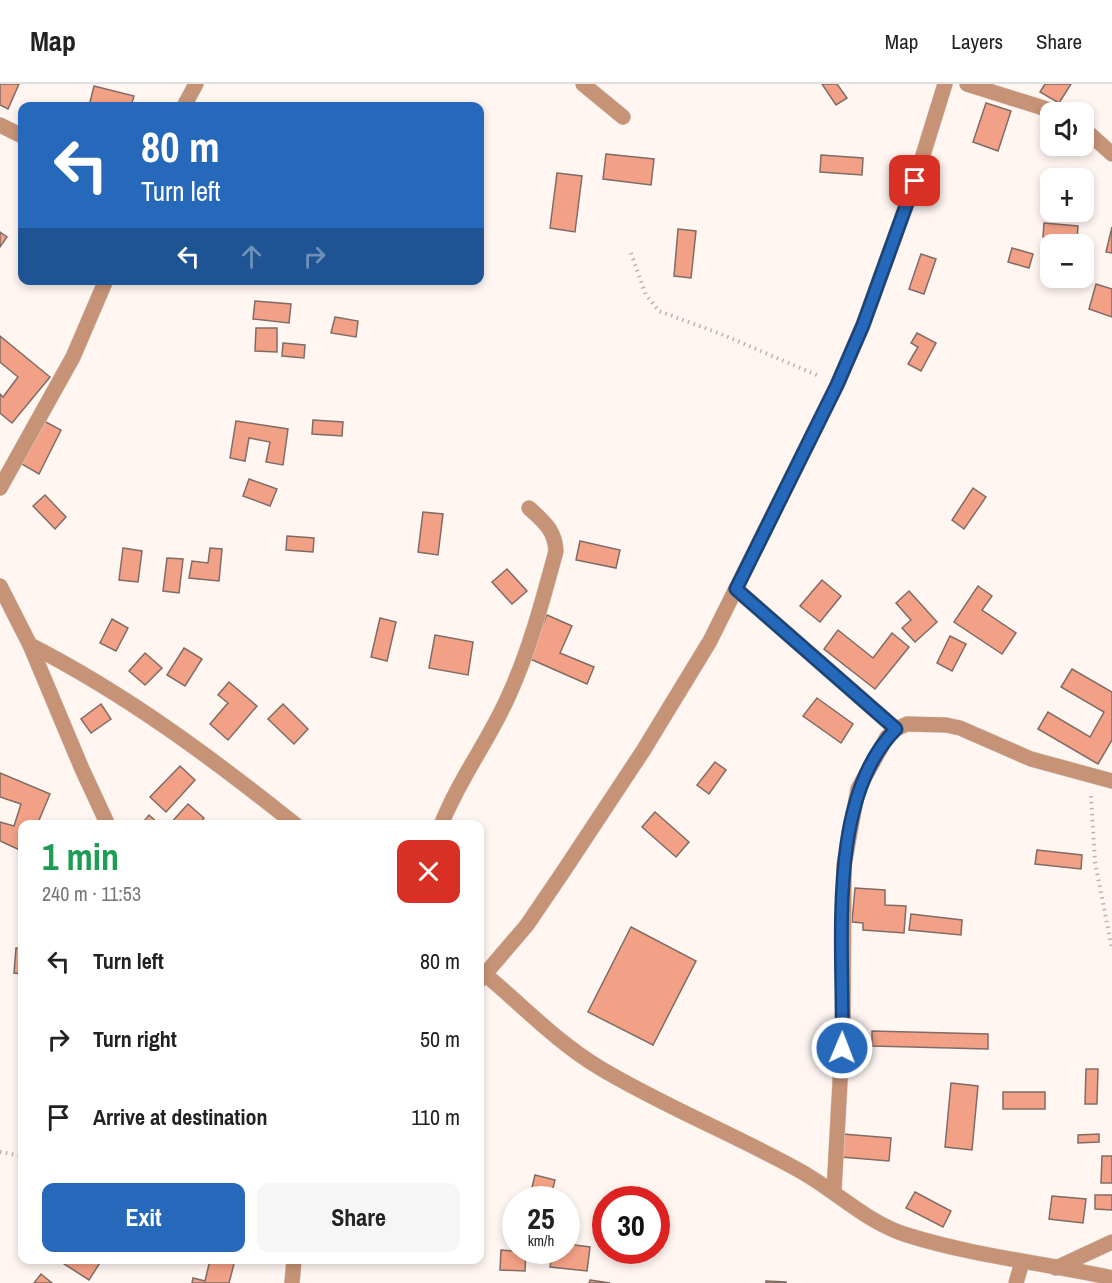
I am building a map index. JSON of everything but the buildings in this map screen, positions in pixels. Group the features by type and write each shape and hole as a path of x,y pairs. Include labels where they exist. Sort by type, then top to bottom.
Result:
{"street":[{"path":"583,84 623,117"},
{"path":"484,972 527,925 643,752 710,641 837,385 863,325 915,181 945,84"},
{"path":"967,84 1040,107"},
{"path":"186,102 192,85"},
{"path":"0,125 18,134"},
{"path":"1094,138 1112,154"},
{"path":"0,488 73,357 104,285"},
{"path":"443,820 455,790 509,697 532,633 556,551 555,537 549,527 529,508"},
{"path":"0,586 30,645 106,820"},
{"path":"736,589 896,729"},
{"path":"30,645 72,666 152,717 289,820"},
{"path":"834,1191 842,1059 846,855 858,789 887,737 896,729 907,724 935,723 960,728 1031,759 1112,781"},
{"path":"484,976 552,1034 598,1067 660,1101 753,1144 834,1191 883,1226 906,1235 1022,1262 1112,1278"},
{"path":"1056,1268 1112,1242"},
{"path":"1016,1283 1022,1262"},
{"path":"292,1283 294,1264"}],"path":[{"path":"631,253 646,295 659,311 721,333 837,385"},
{"path":"1089,774 1095,862 1112,949"},
{"path":"0,1152 18,1155"}],"route":[{"path":"842,1048 844,865 850,822 858,789 887,737 896,729 736,589 837,385 863,325 915,181"}]}
